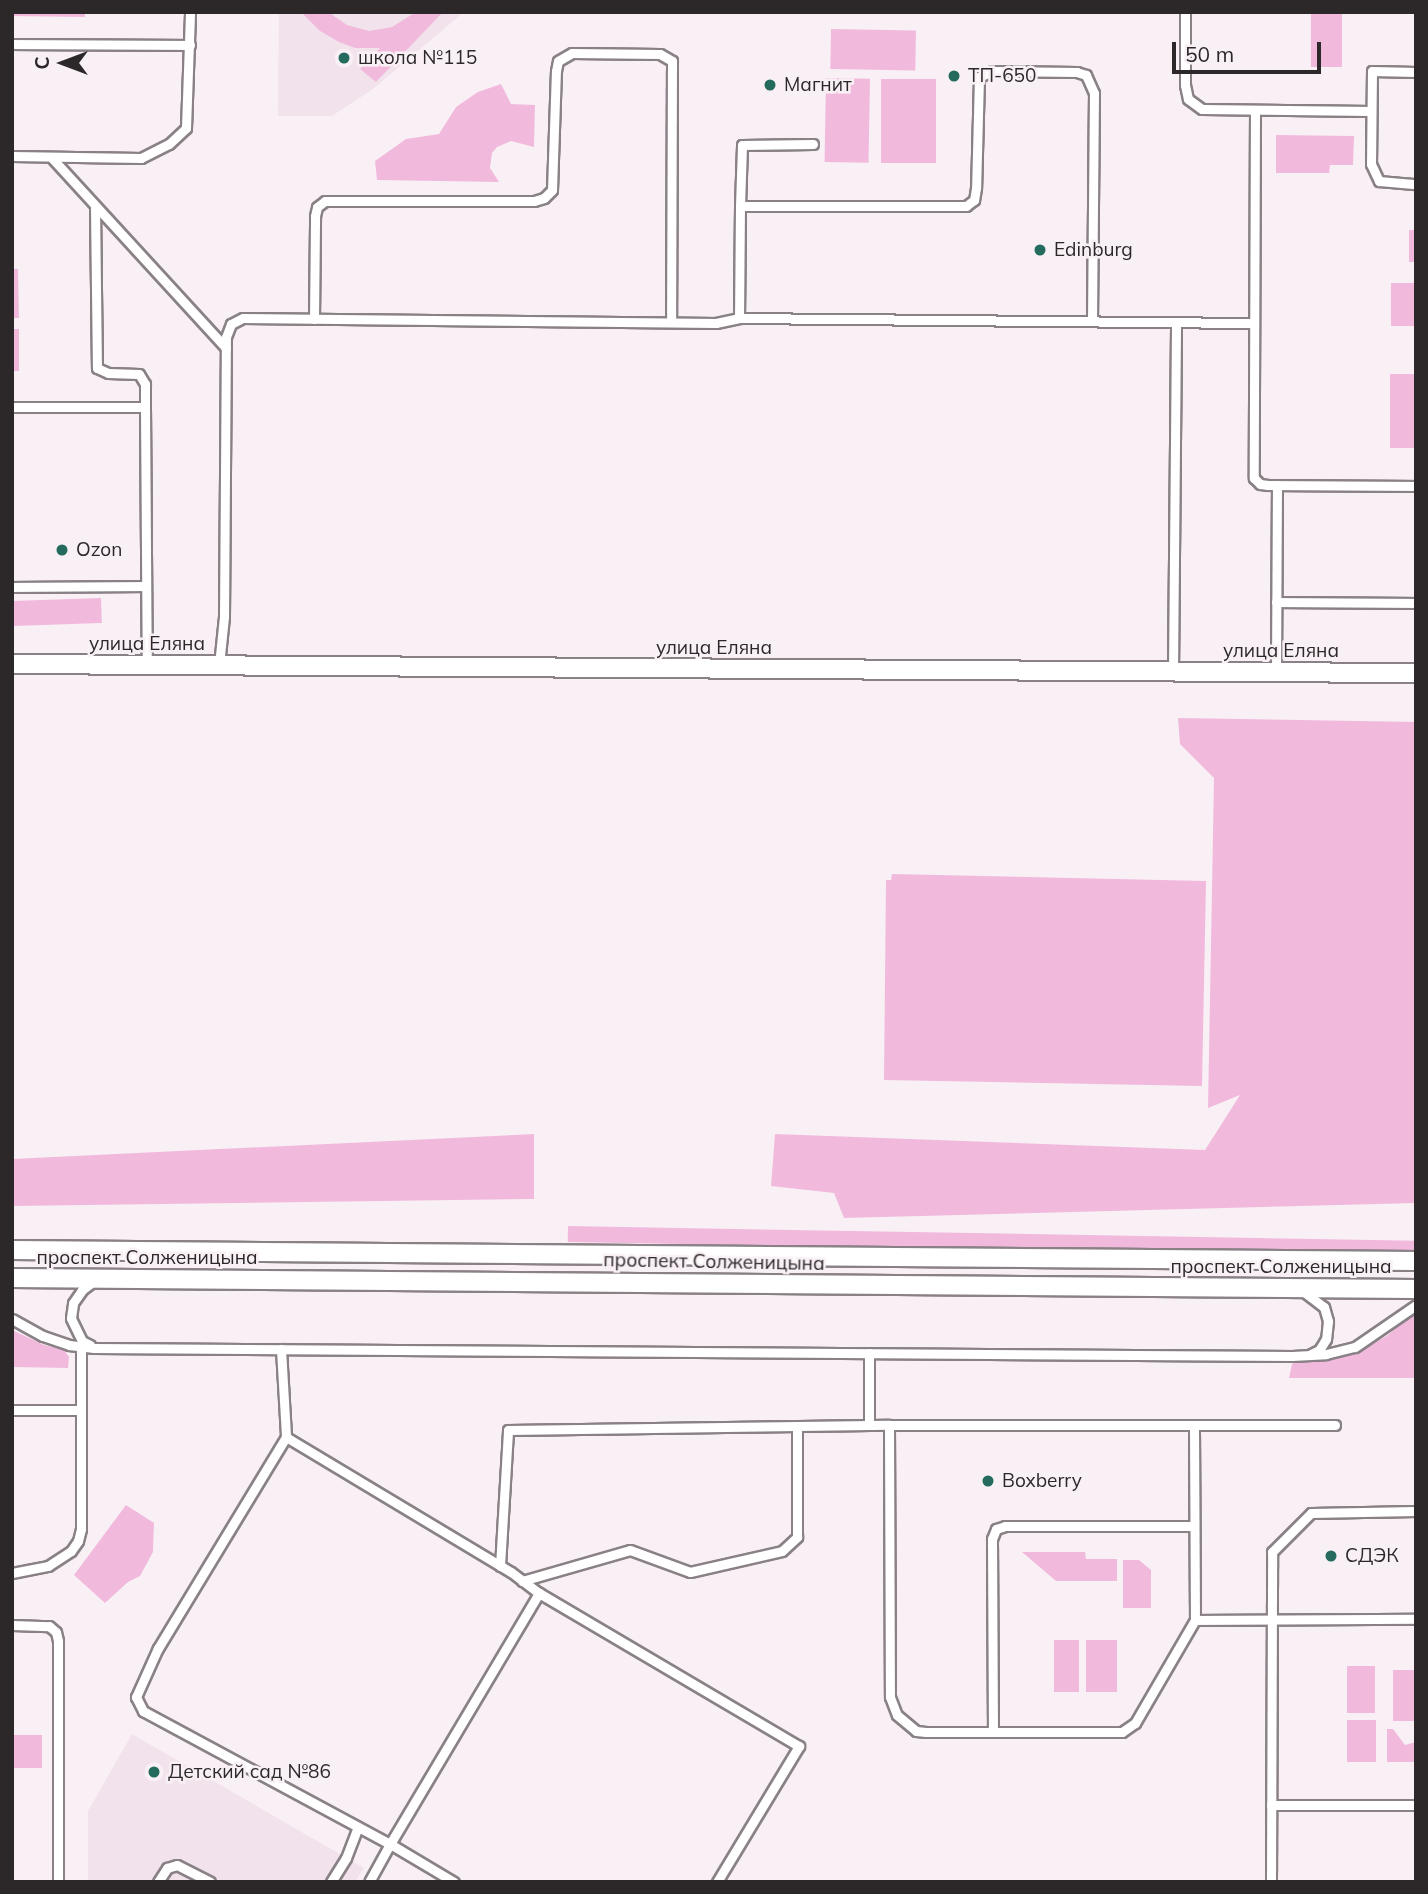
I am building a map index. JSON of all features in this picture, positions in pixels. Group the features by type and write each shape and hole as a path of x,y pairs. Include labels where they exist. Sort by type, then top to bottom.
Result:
{"street":[{"name":"улица Еляна","path":"12,664 1416,673"},
{"name":"проспект Солженицына","path":"12,1250 1416,1261"},
{"name":"проспект Солженицына","path":"12,1279 1416,1289"}],"lane":[{"path":"12,156 141,158 169,144 186,128 190,12"},
{"path":"1185,12 1185,85 1188,99 1202,109 1371,111"},
{"path":"12,44 190,45"},
{"path":"314,319 317,207 325,201 335,199 534,201 544,198 552,190 555,178 558,61 572,53 597,53 660,54 672,61 671,322"},
{"path":"740,206 966,206 974,200 976,188 979,77 992,71 1077,72 1086,75 1094,93 1092,321"},
{"path":"1416,72 1372,71 1371,111 1373,175 1388,184 1416,184"},
{"path":"1255,110 1254,478 1260,484 1277,485 1416,486"},
{"path":"739,318 742,145 813,145"},
{"path":"51,157 226,348"},
{"path":"95,206 97,368 108,373 139,374 145,384 147,665"},
{"path":"219,665 223,617 226,348 227,329 237,320 716,323 739,318 1253,323"},
{"path":"1173,672 1176,322"},
{"path":"12,407 145,407"},
{"path":"1276,672 1277,485"},
{"path":"12,587 146,586"},
{"path":"1276,602 1416,603"},
{"path":"94,1348 82,1341 71,1318 73,1303 82,1290 97,1279"},
{"path":"1299,1289 1324,1307 1328,1321 1326,1339 1319,1350 1309,1355"},
{"path":"12,1318 43,1336 94,1348 1309,1355 1355,1347 1416,1305"},
{"path":"12,1573 48,1566 71,1551 78,1541 81,1529 81,1346"},
{"path":"281,1349 286,1437 158,1648 136,1697 143,1711 390,1844 454,1882"},
{"path":"869,1353 869,1425"},
{"path":"12,1410 81,1410"},
{"path":"500,1566 508,1430 869,1425 1335,1425"},
{"path":"889,1426 891,1707 916,1731 993,1732 1129,1730 1195,1620 1194,1425"},
{"path":"523,1581 630,1550 690,1572 782,1551 797,1537 797,1426"},
{"path":"286,1437 500,1566 539,1593 799,1746 717,1882"},
{"path":"1271,1882 1272,1552 1304,1518 1322,1511 1416,1511"},
{"path":"993,1732 992,1539 996,1529 1006,1526 1194,1526"},
{"path":"369,1882 539,1593"},
{"path":"1195,1620 1416,1619"},
{"path":"12,1625 49,1626 56,1632 58,1641 58,1882"},
{"path":"1271,1805 1416,1805"},
{"path":"331,1882 346,1858 358,1827"},
{"path":"158,1882 167,1868 177,1865 210,1882"}],"shaded area":[{"path":"12,12 85,12 85,17 12,16"},
{"name":"школа №115","path":"279,12 464,12 373,89 332,116 278,116"},
{"path":"301,12 328,12 347,25 369,31 392,27 416,12 443,12 376,82 360,69 380,48 355,48 339,42 320,31"},
{"path":"1311,12 1342,12 1342,67 1311,67"},
{"path":"831,29 916,30 915,70 830,69"},
{"path":"826,78 870,79 869,163 825,162"},
{"path":"881,79 936,79 936,163 881,163"},
{"path":"501,84 511,104 535,105 534,147 511,141 497,147 492,153 490,168 499,182 377,180 375,161 406,139 439,134 456,107 478,92"},
{"path":"1276,135 1354,136 1353,165 1330,165 1329,173 1276,173"},
{"path":"1409,230 1416,230 1416,262 1409,262"},
{"path":"12,269 18,269 19,318 12,318"},
{"path":"1391,283 1416,283 1416,326 1391,326"},
{"path":"12,329 19,329 19,371 12,371"},
{"path":"1390,374 1416,374 1416,448 1390,448"},
{"path":"101,598 102,623 13,626 12,601"},
{"path":"1178,718 1416,722 1416,1203 844,1218 834,1193 771,1186 775,1134 1205,1150 1240,1095 1208,1108 1214,778 1180,744"},
{"path":"892,874 1206,881 1202,1086 884,1080 886,880 891,880"},
{"path":"534,1134 534,1199 12,1206 12,1159"},
{"path":"568,1226 1416,1241 1416,1257 568,1242"},
{"path":"1416,1310 1416,1378 1289,1378 1292,1364 1297,1361 1340,1357 1364,1348 1387,1336"},
{"path":"12,1330 44,1345 64,1350 69,1357 68,1368 12,1367"},
{"path":"126,1505 154,1523 153,1552 140,1576 128,1582 105,1603 74,1575"},
{"path":"1022,1552 1085,1552 1086,1559 1117,1559 1117,1581 1056,1581"},
{"path":"1123,1560 1139,1560 1151,1570 1151,1608 1123,1608"},
{"path":"1054,1640 1079,1640 1079,1692 1054,1692"},
{"path":"1086,1640 1117,1640 1117,1692 1086,1692"},
{"path":"1347,1666 1375,1666 1375,1713 1347,1713"},
{"path":"1393,1670 1416,1670 1416,1721 1393,1721"},
{"path":"1347,1720 1376,1720 1376,1762 1347,1762"},
{"path":"1387,1729 1393,1729 1405,1745 1416,1742 1416,1762 1387,1762"},
{"name":"Детский сад №86","path":"132,1734 364,1868 355,1882 88,1882 88,1811"},
{"path":"12,1735 42,1735 42,1768 12,1768"}],"place":[{"name":"школа №115","path":"344,58"},
{"name":"ТП-650","path":"954,76"},
{"name":"Магнит","path":"770,85"},
{"name":"Edinburg","path":"1040,250"},
{"name":"Ozon","path":"62,550"},
{"name":"Boxberry","path":"988,1481"},
{"name":"СДЭК","path":"1331,1556"},
{"name":"Детский сад №86","path":"154,1772"}]}
